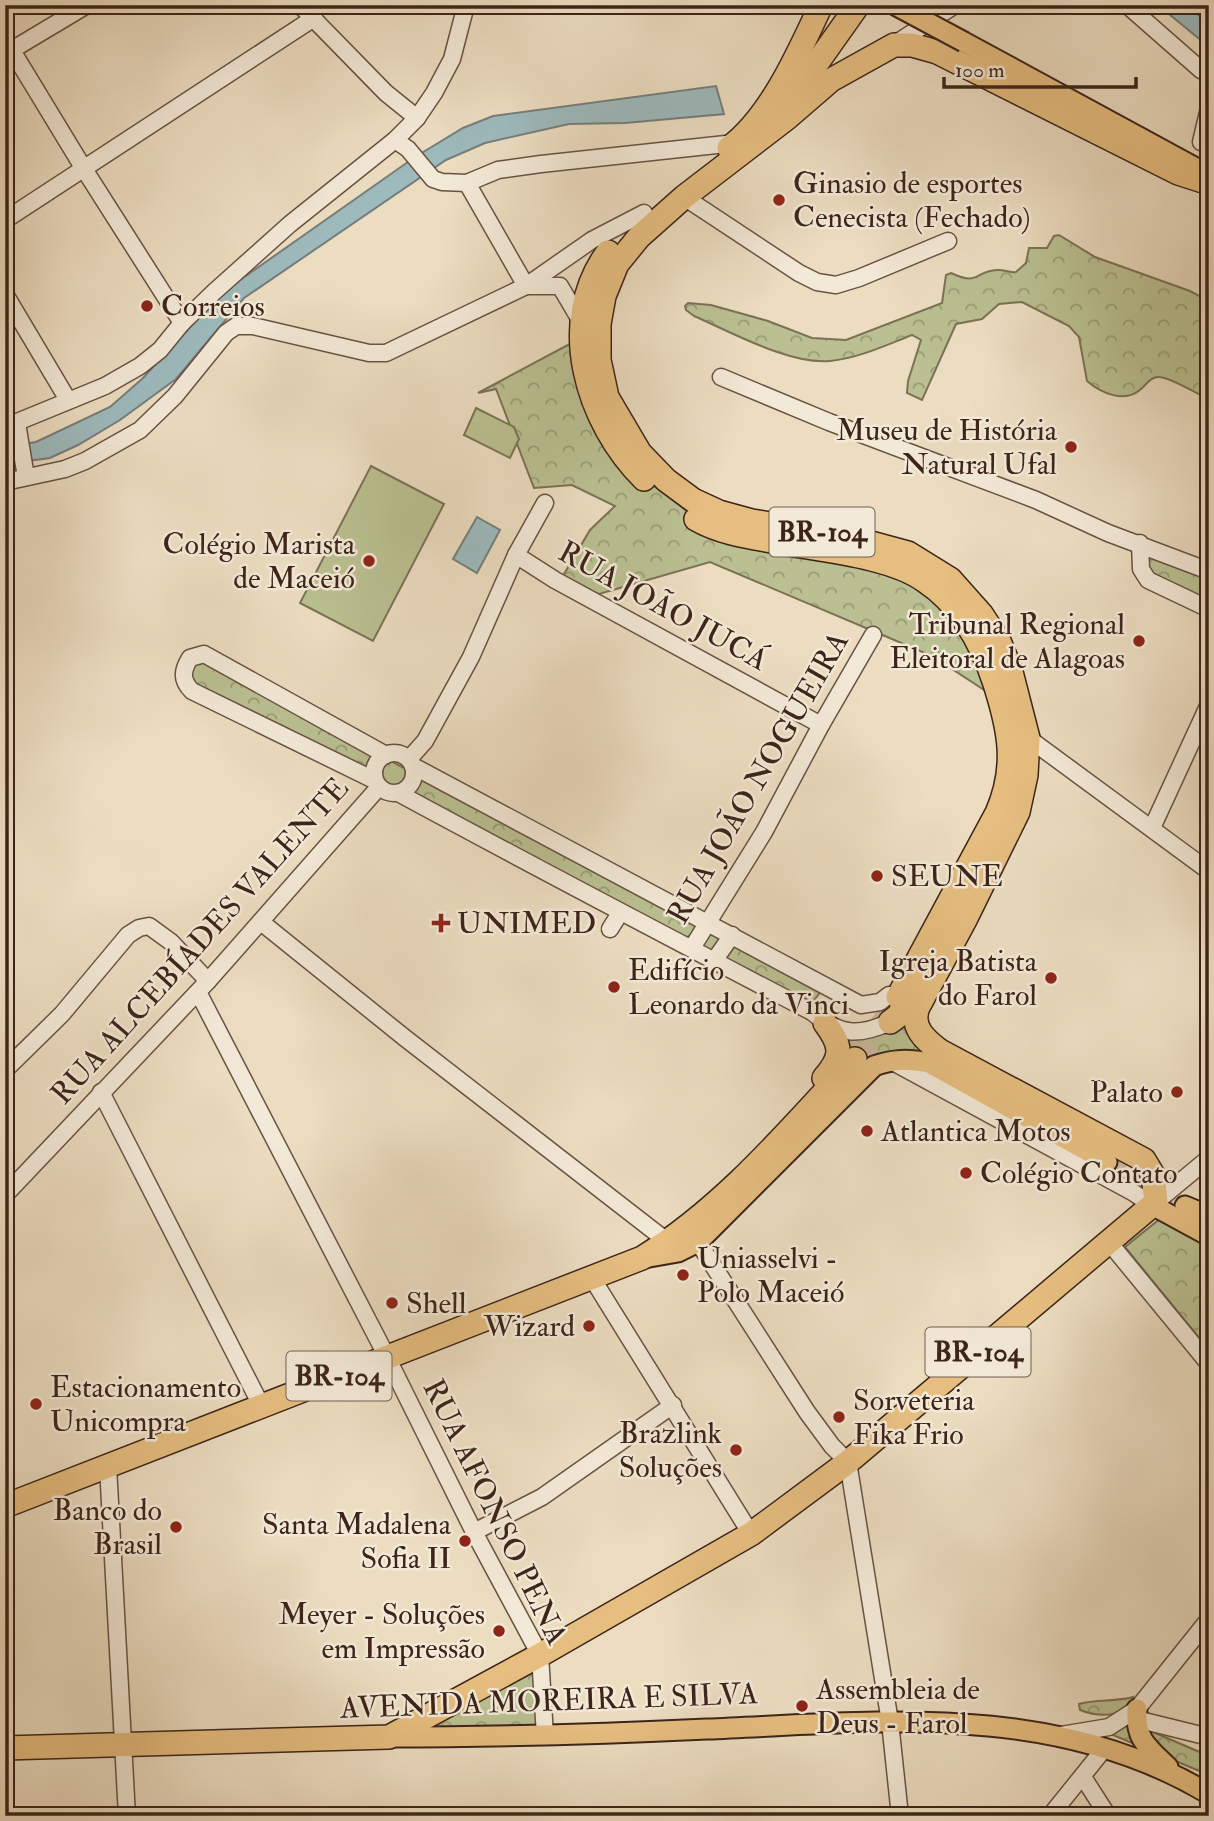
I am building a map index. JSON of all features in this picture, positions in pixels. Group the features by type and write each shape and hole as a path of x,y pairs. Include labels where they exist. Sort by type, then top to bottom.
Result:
{"highway":[{"name":"BR-104","path":"821,5 788,75 767,106 735,144 627,227 605,257 589,292 581,338 585,373 595,406 621,454 658,493 700,521 730,532 871,560 908,571 926,581 959,612 973,631 988,662 1001,734 999,777 917,944 901,999"},
{"path":"771,130 783,109 858,5"},
{"path":"894,46 912,45 937,52 1178,173 1209,183"},
{"name":"BR-104","path":"894,46 831,80 684,197 631,246 617,264 604,296 599,324 599,360 607,397 640,453 666,480 693,500 719,512 752,521 849,537 908,554 950,579 982,615 999,642 1010,668 1028,738 1026,775 1018,812 966,918 901,999"},
{"path":"890,1022 908,1003 946,935 966,918"},
{"path":"901,999 920,1033 940,1051 1143,1160 1153,1175 1154,1204"},
{"path":"719,1200 734,1170 836,1063 839,1053 837,1039 819,1018"},
{"name":"BR-104","path":"5,1506 642,1258 701,1217 787,1132 873,1062"},
{"name":"BR-104","path":"389,1737 540,1655 751,1534 848,1462 1154,1204"},
{"name":"AVENIDA MOREIRA E SILVA","path":"5,1748 389,1737"}],"main road":[{"path":"895,5 1209,175"},
{"path":"642,1258 678,1252 698,1241 873,1062 908,1059 929,1063 1107,1162"},
{"path":"1154,1204 1209,1236"},
{"path":"1185,1206 1209,1216"},
{"path":"1137,1714 1138,1734 1144,1744 1176,1775"},
{"name":"AVENIDA MOREIRA E SILVA","path":"389,1737 545,1736 890,1721 977,1723 1059,1735 1104,1748 1176,1775 1209,1794"}],"street":[{"path":"87,5 7,48 182,323"},
{"path":"300,5 386,93 417,118"},
{"path":"25,473 20,442 11,425 105,386 140,366 160,350 182,323 290,224 395,141 417,118 435,93 452,59 466,5"},
{"name":"BR-104","path":"894,46 955,5"},
{"path":"1127,5 1201,70 1209,73"},
{"path":"5,220 314,18"},
{"path":"1201,142 1209,108"},
{"path":"395,141 408,149 433,179 467,183 498,170 735,144"},
{"path":"467,183 526,286"},
{"path":"684,197 799,274 817,282 836,285 859,278 948,241"},
{"path":"5,482 25,473 65,468 85,461 140,430 175,396 226,333 236,326 253,326 369,353 386,353 526,286 592,240 644,213"},
{"path":"526,286 560,286 583,325"},
{"path":"5,294 68,400"},
{"path":"721,377 1209,571"},
{"path":"400,794 409,788 414,777 411,763 471,657 516,555 545,503"},
{"path":"1140,543 1141,569 1148,580 1209,609"},
{"name":"RUA JOÃO JUCÁ","path":"516,555 555,580 821,725"},
{"name":"RUA JOÃO NOGUEIRA","path":"692,948 764,832 873,635"},
{"path":"386,755 204,654 190,658 184,667 184,681 192,691 377,783 390,793 400,794 620,914 692,948 819,1018 847,1032 869,1031 890,1022"},
{"path":"1152,828 1209,704"},
{"path":"1028,738 1209,871"},
{"path":"377,783 375,765 386,755 394,753 861,1005 901,999"},
{"name":"RUA ALCEBÍADES VALENTE","path":"5,1195 261,922 377,783"},
{"path":"610,929 620,914"},
{"path":"261,922 405,1038 668,1242"},
{"name":"RUA AFONSO PENA","path":"5,1070 62,1014 128,935 139,928 149,926 172,942 203,986 474,1532 540,1655 545,1736"},
{"path":"714,961 732,935"},
{"path":"819,1018 827,986"},
{"path":"873,1062 1154,1204 1207,1166"},
{"path":"101,1092 262,1407"},
{"path":"698,1241 807,1412 832,1446 848,1462 890,1721 900,1816"},
{"path":"1108,1241 1209,1364"},
{"path":"592,1278 751,1534"},
{"path":"474,1532 542,1497 673,1405"},
{"path":"108,1466 127,1816"},
{"path":"1059,1735 1108,1727 1137,1714 1209,1619"},
{"path":"1137,1714 1209,1737"},
{"path":"1050,1816 1104,1748"},
{"path":"1083,1777 1108,1816"}],"green space":[{"path":"1059,235 1095,257 1190,291 1209,301 1209,399 1159,377 1151,379 1128,396 1113,395 1099,389 1087,381 1079,337 1069,326 1022,302 999,304 982,319 956,324 922,400 907,393 921,340 912,335 851,357 814,361 779,353 743,338 694,316 685,306 688,303 711,305 768,321 812,338 846,340 942,303 946,275 951,273 972,278 991,271 1016,272 1026,263 1029,248 1047,248 1054,236"},
{"path":"581,338 637,473 700,521 882,563 959,612 1001,701 932,656 710,562 599,594 560,581 590,530 615,506 572,485 534,488 496,389 478,393"},
{"path":"476,408 514,427 519,439 510,458 464,435"},
{"path":"371,466 444,504 373,641 300,603"},
{"path":"1141,546 1209,574 1209,607 1144,570"},
{"path":"204,661 821,991 804,1014 194,691 188,668"},
{"path":"909,1012 930,1055 899,1050 858,1066 838,1031"},
{"path":"1161,1218 1209,1241 1209,1350 1125,1247"},
{"path":"538,1662 545,1736 410,1734"},
{"path":"1133,1697 1124,1709 1117,1713 1103,1715 1080,1710 1079,1704"},
{"path":"1125,1720 1209,1756 1209,1775 1096,1728"}],"water":[{"path":"1158,5 1185,5 1209,23 1209,47"},
{"path":"716,86 724,114 625,123 569,124 485,143 446,160 244,298 176,379 120,420 50,458 5,464 5,447 36,442 110,407 142,379 223,292 415,157 463,128 493,116"},
{"path":"477,517 500,530 477,573 453,559"}],"tunnel":[{"path":"855,1059 891,1012"},
{"path":"1107,1162 1143,1185 1185,1206"}],"place":[{"name":"Ginasio de esportes Cenecista (Fechado)","path":"779,200"},
{"name":"Correios","path":"147,306"},
{"name":"Museu de História Natural Ufal","path":"1071,447"},
{"name":"Colégio Marista de Maceió","path":"369,561"},
{"name":"Tribunal Regional Eleitoral de Alagoas","path":"1139,641"},
{"name":"SEUNE","path":"877,876"},
{"name":"UNIMED","path":"441,923"},
{"name":"Igreja Batista do Farol","path":"1051,978"},
{"name":"Edifício Leonardo da Vinci","path":"614,987"},
{"name":"Palato","path":"1177,1092"},
{"name":"Atlantica Motos","path":"867,1131"},
{"name":"Colégio Contato","path":"966,1173"},
{"name":"Uniasselvi - Polo Maceió","path":"683,1275"},
{"name":"Shell","path":"392,1303"},
{"name":"Wizard","path":"589,1326"},
{"name":"Estacionamento Unicompra","path":"36,1404"},
{"name":"Sorveteria Fika Frio","path":"839,1417"},
{"name":"Brazlink Soluções","path":"736,1450"},
{"name":"Banco do Brasil","path":"176,1527"},
{"name":"Santa Madalena Sofia II","path":"465,1541"},
{"name":"Meyer - Soluções em Impressão","path":"499,1631"},
{"name":"Assembleia de Deus - Farol","path":"802,1706"}]}
